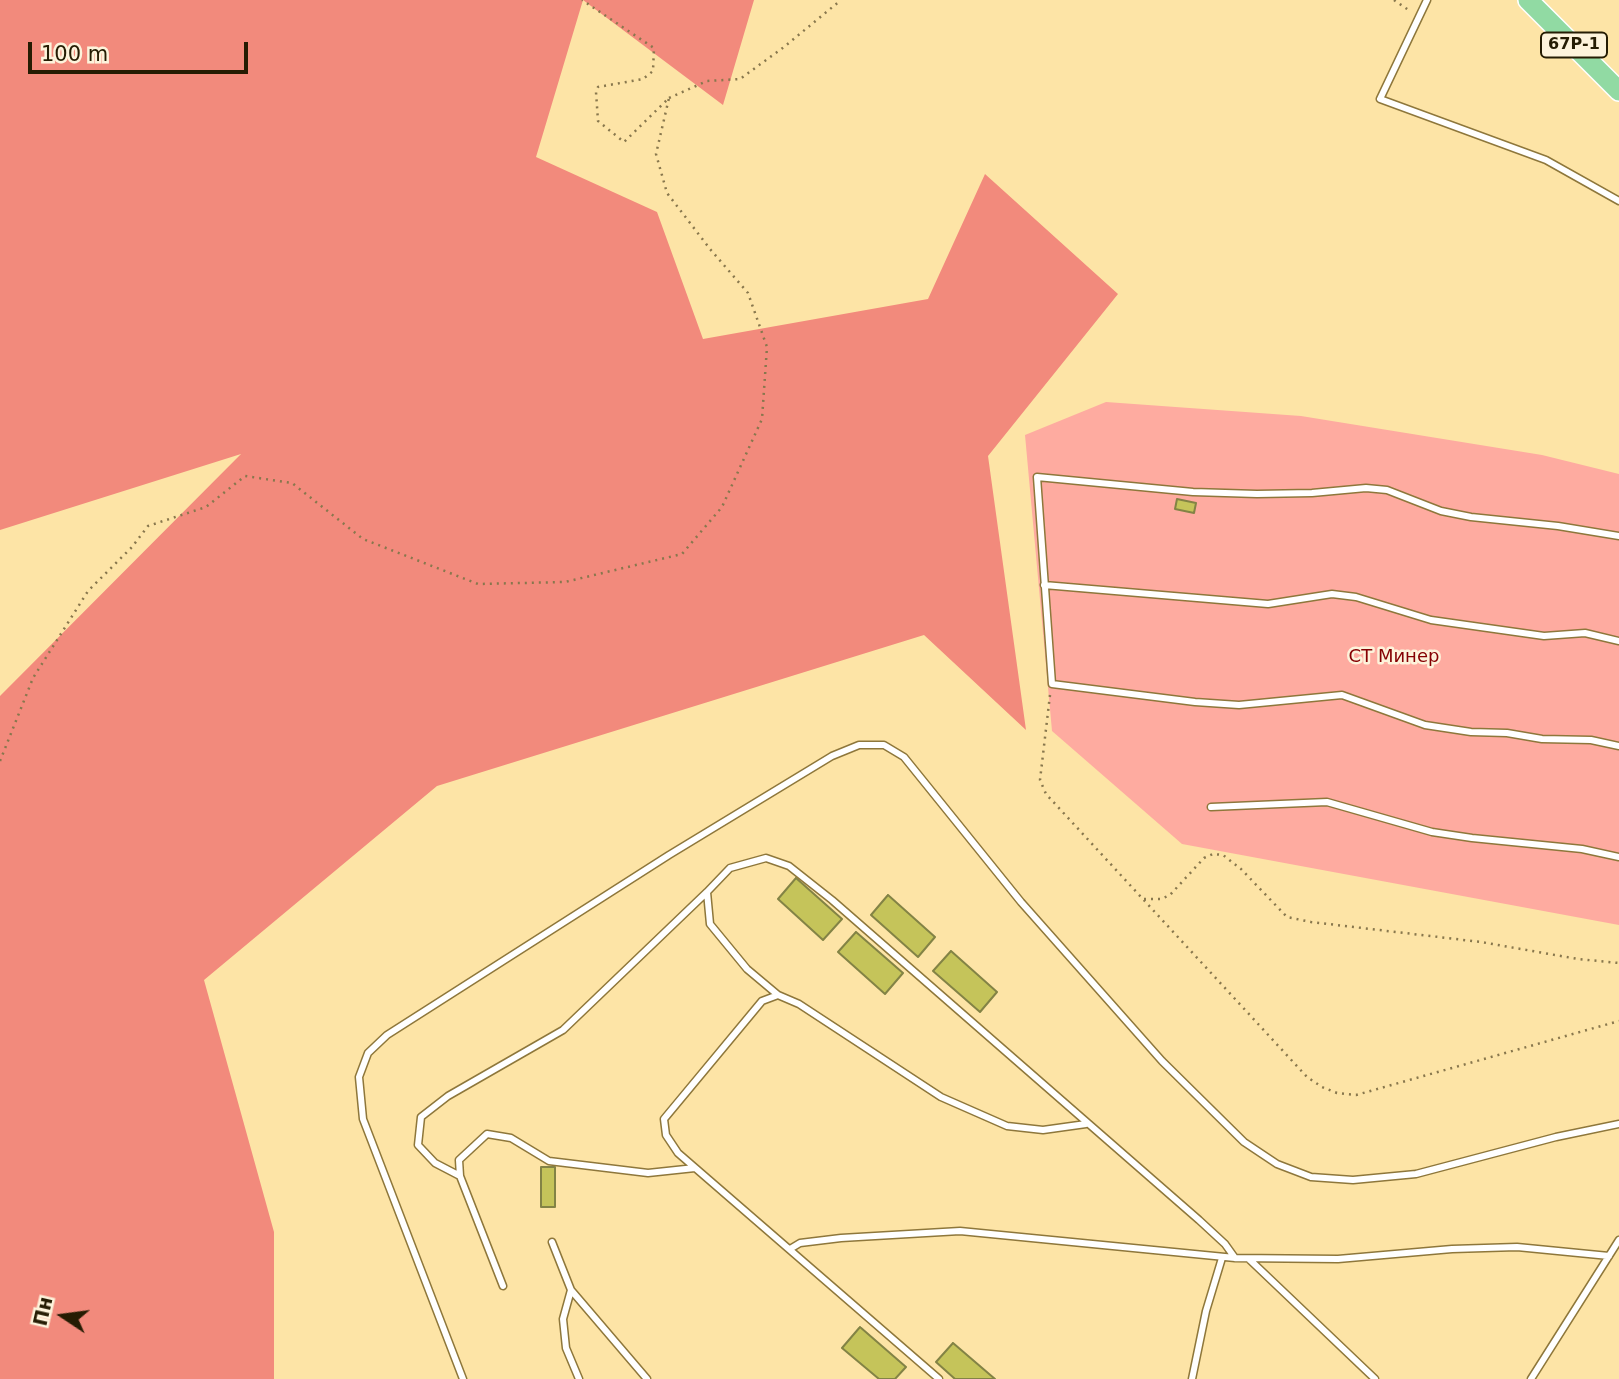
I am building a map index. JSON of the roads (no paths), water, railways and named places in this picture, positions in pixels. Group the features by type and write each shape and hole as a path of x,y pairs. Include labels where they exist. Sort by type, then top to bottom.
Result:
{"main road":[{"name":"67Р-1","path":"1528,0 1619,91"}],"lane":[{"path":"1427,0 1380,99 1546,160 1619,201"},
{"path":"1619,536 1558,526 1471,517 1441,511 1387,490 1366,488 1257,494 1193,492 1037,477 1052,684 1239,705 1342,695 1424,724 1542,739 1591,740 1619,746"},
{"path":"1044,585 1268,604 1332,594 1356,597 1431,620 1544,636 1585,633 1619,641"},
{"path":"463,1379 363,1119 359,1077 368,1053 387,1035 669,855 832,756 859,745 884,744 904,757 1021,902 1162,1061 1244,1142 1277,1164 1311,1177 1353,1180 1416,1174 1556,1137 1619,1124"},
{"path":"1211,807 1327,802 1432,832 1582,849 1619,857"},
{"path":"460,1175 435,1163 418,1145 421,1117 448,1096 564,1030 730,868 766,858 789,866 842,909 1208,1228 1235,1258"},
{"path":"707,892 710,924 747,969 778,995 799,1004 941,1097 1007,1126 1043,1130 1086,1124"},
{"path":"778,995 762,1001 664,1119 666,1135 678,1153 939,1379"},
{"path":"503,1286 460,1175 459,1160 487,1135 512,1138 549,1161 648,1173 695,1168"},
{"path":"790,1249 800,1243 841,1238 960,1231 1222,1258 1338,1259 1452,1249 1517,1247 1609,1256"},
{"path":"1531,1379 1619,1240"},
{"path":"552,1242 571,1290 647,1379"},
{"path":"1192,1379 1206,1311 1222,1258"},
{"path":"1249,1259 1376,1379"},
{"path":"571,1290 564,1319 565,1348 579,1379"}],"park label":[{"name":"СТ Минер","path":"1394,657"}]}
